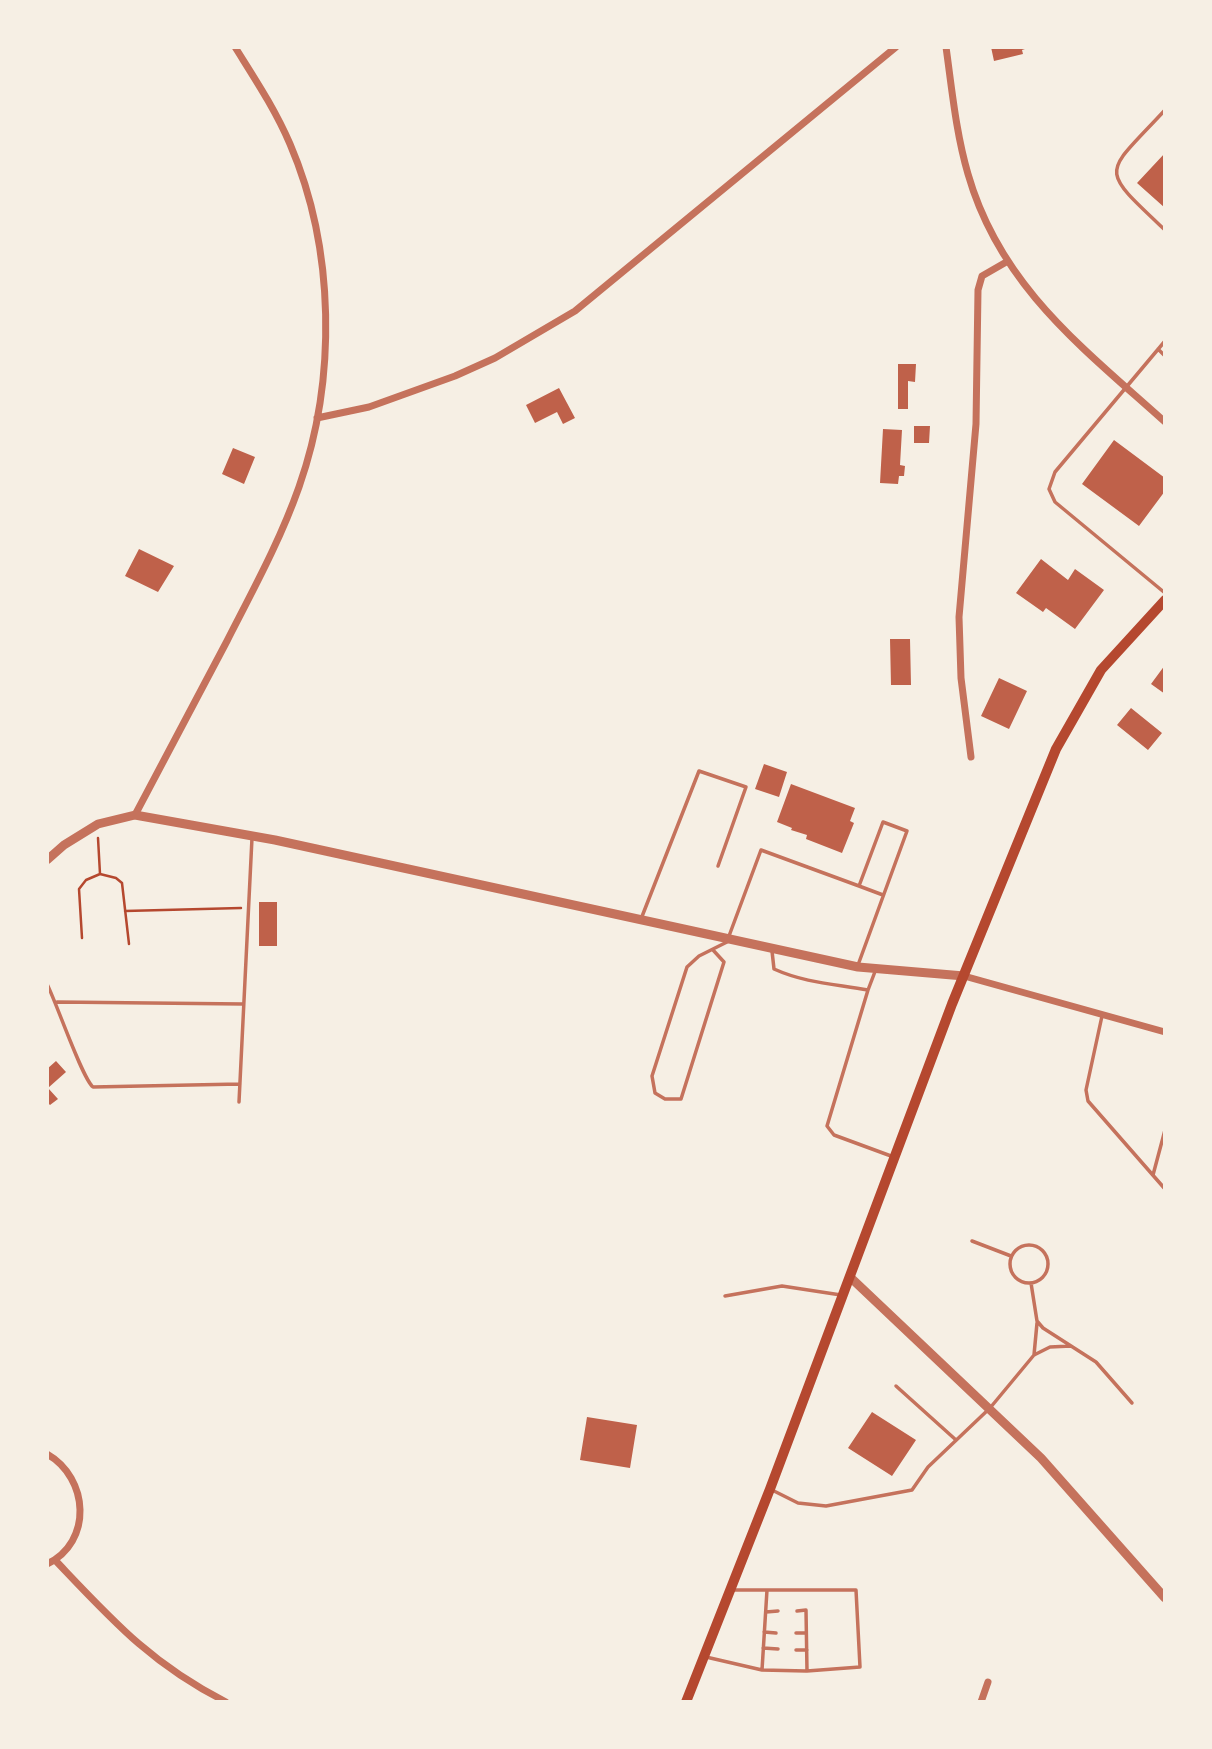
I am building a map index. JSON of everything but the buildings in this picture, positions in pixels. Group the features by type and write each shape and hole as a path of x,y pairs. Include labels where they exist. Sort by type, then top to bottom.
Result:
{"main road":[{"path":"686,1702 770,1489 964,976 1056,749 1101,670 1165,600"}],"street":[{"path":"135,815 271,556 300,486 322,393 325,323 323,264 308,198 291,146 270,102 235,47"},
{"path":"317,418 369,407 455,376 506,351 575,311 896,47"},
{"path":"946,47 959,138 968,175 982,213 1008,261 1051,320 1165,422"},
{"path":"971,757 961,678 960,617 976,424 978,290 982,276 1008,261"},
{"path":"47,860 64,845 98,824 135,815 252,836 858,967 964,976 1165,1032"},
{"path":"850,1277 990,1408 1082,1500 1165,1598"},
{"path":"47,1454 66,1469 77,1486 81,1507 74,1536 51,1562 132,1641 188,1683 226,1702"},
{"path":"981,1702 988,1682"}],"lane":[{"path":"1165,110 1117,162 1114,176 1119,187 1165,230"},
{"path":"1165,341 1124,386 1055,472 1049,489 1055,502 1165,593"},
{"path":"1158,349 1165,356"},
{"path":"640,921 699,771 746,787 718,866"},
{"path":"858,967 907,831 883,822 859,886"},
{"path":"239,1102 252,836"},
{"path":"713,950 724,962 681,1099 665,1099 655,1093 651,1084 687,967 699,956 729,940 761,850 884,895"},
{"path":"772,949 774,969 794,979 868,990"},
{"path":"876,968 827,1126 834,1135 895,1157"},
{"path":"47,984 82,1072 93,1087 240,1084"},
{"path":"56,1002 243,1004"},
{"path":"1103,1014 1086,1090 1088,1101 1165,1189"},
{"path":"1153,1175 1165,1130"},
{"path":"972,1241 1011,1256"},
{"path":"1027,1244 1036,1246 1046,1255 1047,1272 1031,1283 1014,1277 1009,1264 1011,1256 1027,1244"},
{"path":"1031,1283 1037,1321 1034,1355"},
{"path":"725,1296 782,1286 843,1295"},
{"path":"1037,1321 1049,1334 1096,1362 1132,1404"},
{"path":"770,1489 798,1503 826,1506 896,1496 912,1490 928,1467 990,1408 1034,1355 1050,1347 1071,1346"},
{"path":"896,1386 956,1440"},
{"path":"704,1657 762,1670 807,1671 860,1667 856,1590 730,1590"},
{"path":"762,1670 767,1590"},
{"path":"797,1611 806,1610 807,1671"},
{"path":"766,1612 778,1611"},
{"path":"764,1632 776,1633"},
{"path":"796,1633 806,1633"},
{"path":"763,1648 778,1649"},
{"path":"796,1650 807,1650"}],"path":[{"path":"97,836 100,873"},
{"path":"100,873 122,883 129,944"},
{"path":"82,938 79,889 81,884 100,873"},
{"path":"125,911 248,908"}]}
